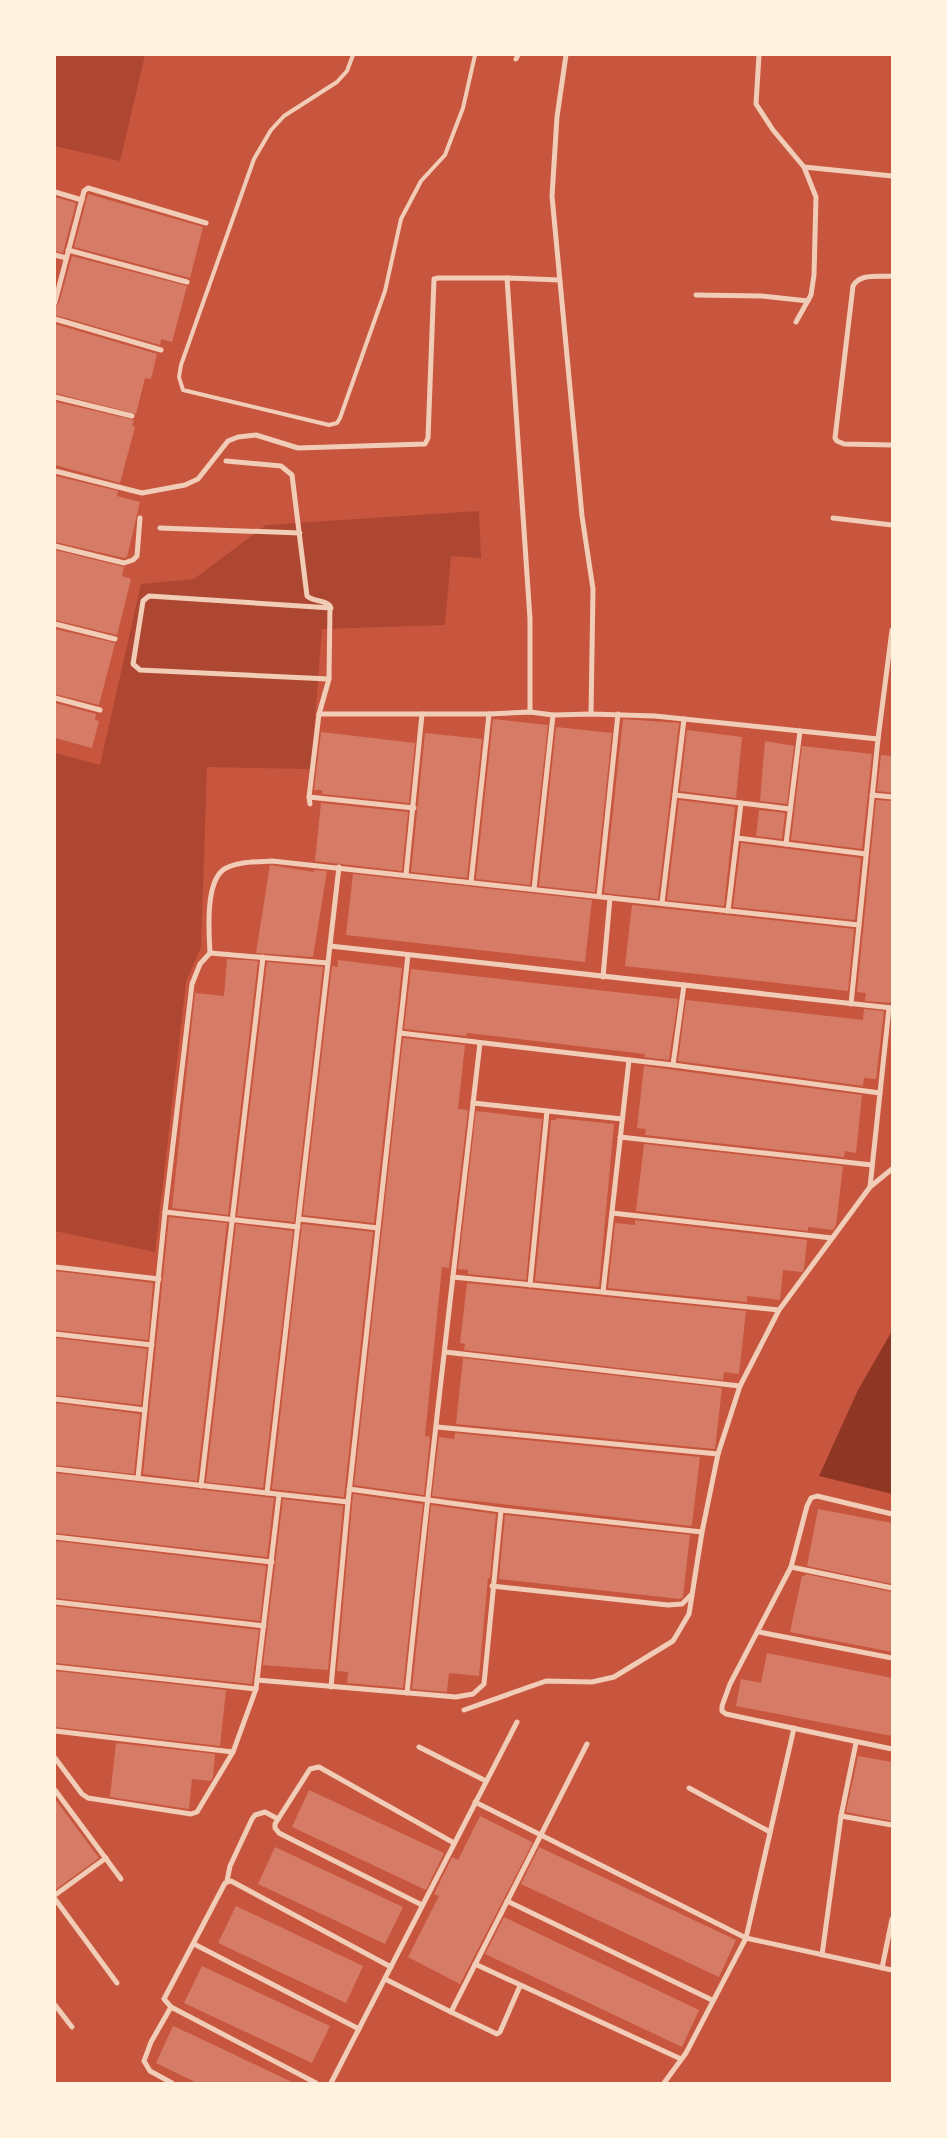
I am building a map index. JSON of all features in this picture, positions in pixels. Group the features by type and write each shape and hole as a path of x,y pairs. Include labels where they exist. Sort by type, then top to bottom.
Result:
{"street":[{"path":"566,55 557,117 552,196 582,516 593,589 591,714"},
{"path":"759,55 756,104 773,130 804,168 811,183 816,206 814,275 808,301 796,322"},
{"path":"804,168 892,176"},
{"path":"55,302 84,191 88,188 206,224"},
{"path":"55,192 82,200"},
{"path":"68,250 187,282"},
{"path":"55,255 66,258"},
{"path":"892,276 865,277 856,281 853,286 835,438 844,444 892,445"},
{"path":"55,471 142,493 186,485 198,479 228,441 238,437 256,434 298,448 425,444 428,438 434,280 438,278 507,278 560,280"},
{"path":"507,278 530,620 530,712"},
{"path":"696,295 761,296 808,301"},
{"path":"55,318 161,350"},
{"path":"55,397 132,416"},
{"path":"226,461 281,466 292,475 307,596 310,599 326,602 330,608 329,679 319,714 309,796 310,804"},
{"path":"55,546 124,563 133,560 136,556 140,518"},
{"path":"833,518 892,525"},
{"path":"160,528 300,533"},
{"path":"329,679 140,670 133,664 143,601 149,596 330,608"},
{"path":"55,624 115,639"},
{"path":"851,1004 878,739 892,630"},
{"path":"55,698 100,710"},
{"path":"319,714 489,714 530,712 553,715 618,714 878,739"},
{"path":"406,875 422,714"},
{"path":"471,882 489,714"},
{"path":"599,896 618,714"},
{"path":"534,889 553,715"},
{"path":"662,903 684,719"},
{"path":"786,844 800,731"},
{"path":"675,795 790,809"},
{"path":"872,795 892,797"},
{"path":"309,796 414,808"},
{"path":"728,911 741,803"},
{"path":"737,838 866,854"},
{"path":"138,1478 165,1212 192,984 200,964 210,953 208,924 210,904 214,882 223,870 238,864 272,861 859,925"},
{"path":"267,1493 339,867"},
{"path":"603,977 610,898"},
{"path":"330,946 890,1008 870,1187"},
{"path":"210,953 328,964"},
{"path":"331,1687 349,1489 408,954"},
{"path":"201,1486 263,957"},
{"path":"673,1065 684,986"},
{"path":"400,1034 673,1065 880,1092"},
{"path":"407,1693 426,1500 445,1352 480,1043"},
{"path":"603,1292 629,1060"},
{"path":"473,1103 622,1118"},
{"path":"530,1285 547,1111"},
{"path":"620,1137 872,1165"},
{"path":"464,1710 546,1681 592,1682 614,1676 673,1641 689,1614 702,1532 718,1454 740,1386 779,1310 870,1187 892,1169"},
{"path":"165,1212 298,1227"},
{"path":"612,1213 832,1238"},
{"path":"299,1219 378,1228"},
{"path":"55,1267 159,1279"},
{"path":"453,1277 779,1310"},
{"path":"55,1334 152,1345"},
{"path":"445,1352 740,1386"},
{"path":"55,1399 145,1410"},
{"path":"436,1427 718,1454"},
{"path":"55,1469 348,1502"},
{"path":"349,1489 501,1510 702,1532"},
{"path":"55,1758 82,1794 88,1798 191,1814 197,1812 233,1752 256,1689 279,1495"},
{"path":"892,1514 817,1496 811,1498 807,1506 791,1567 759,1632 730,1684 722,1706 722,1711 726,1714 892,1750"},
{"path":"257,1680 467,1697 479,1690 484,1684 492,1586 501,1510"},
{"path":"55,1537 272,1562"},
{"path":"791,1567 892,1588"},
{"path":"492,1586 668,1605 682,1604 692,1595"},
{"path":"55,1602 264,1626"},
{"path":"759,1632 892,1658"},
{"path":"55,1667 256,1689"},
{"path":"331,2083 516,1722"},
{"path":"664,2083 681,2059 746,1938 794,1728"},
{"path":"55,1731 233,1752"},
{"path":"822,1955 841,1816 856,1742"},
{"path":"451,2012 587,1744"},
{"path":"419,1747 486,1781"},
{"path":"422,1906 279,1833 275,1828 278,1820 310,1769 319,1767 454,1843"},
{"path":"689,1788 770,1832"},
{"path":"55,1790 121,1878"},
{"path":"475,1802 746,1938 892,1970"},
{"path":"278,1820 264,1812 252,1818 230,1866 227,1881 164,1996 165,2001 171,2006 316,2083"},
{"path":"841,1816 892,1825"},
{"path":"106,1858 55,1897 117,1983"},
{"path":"227,1881 391,1966"},
{"path":"508,1901 712,2000"},
{"path":"882,1968 892,1919"},
{"path":"194,1944 359,2029"},
{"path":"475,1964 681,2059"},
{"path":"385,1978 497,2034 500,2032 520,1986"},
{"path":"55,2006 72,2027"},
{"path":"171,2006 151,2042 144,2061 150,2071 172,2083"}],"lane":[{"path":"353,55 347,71 337,82 284,116 271,130 254,159 181,366 179,377 183,390 329,425 337,423 385,292 401,219 421,181 445,155 463,108 475,55"}],"shaded area":[{"path":"55,55 145,55 120,161 55,146"},
{"path":"479,511 481,558 451,556 445,625 322,629 311,769 207,767 201,947 186,982 155,1252 55,1231 55,753 100,765 141,584 194,579 266,525"},
{"path":"892,1331 892,1494 819,1476 858,1390"}],"building":[{"path":"88,194 203,227 190,278 74,247"},
{"path":"55,197 76,203 63,253 55,251"},
{"path":"72,256 187,286 172,342 161,339 160,345 55,315 55,306 59,303"},
{"path":"55,324 157,354 151,379 145,378 136,414 55,393"},
{"path":"56,402 134,420 132,426 135,427 120,483 55,465"},
{"path":"56,476 118,491 117,496 140,502 127,557 124,558 55,542"},
{"path":"55,550 124,567 122,576 131,579 117,635 55,620"},
{"path":"55,629 115,643 99,705 55,694"},
{"path":"55,703 96,714 95,720 99,721 92,748 55,738"},
{"path":"493,719 548,725 530,885 476,879"},
{"path":"623,719 679,723 658,899 604,893"},
{"path":"556,727 612,733 595,892 539,886"},
{"path":"687,730 742,737 736,798 680,791"},
{"path":"321,732 415,743 409,803 322,794 322,790 314,790"},
{"path":"425,733 482,739 467,878 411,872"},
{"path":"765,741 794,746 787,804 760,801"},
{"path":"802,746 872,754 862,849 791,840"},
{"path":"881,755 892,756 892,793 877,791"},
{"path":"679,800 735,807 724,906 667,900"},
{"path":"876,800 892,801 892,1003 865,1001 866,993 857,992"},
{"path":"321,803 408,812 402,871 315,861"},
{"path":"759,810 785,813 782,839 756,836"},
{"path":"741,843 861,858 855,920 733,907"},
{"path":"270,865 314,872 314,870 327,871 313,957 256,953"},
{"path":"353,874 592,900 585,962 346,935"},
{"path":"632,905 854,929 848,991 625,966"},
{"path":"227,959 258,961 228,1215 172,1208 195,993 224,996"},
{"path":"338,960 402,968 374,1223 303,1215 332,966 338,967"},
{"path":"267,962 323,967 294,1222 237,1216"},
{"path":"411,969 678,999 669,1060 644,1057 645,1054 494,1036 467,1033 466,1036 404,1029"},
{"path":"686,1000 863,1020 864,1009 884,1011 876,1079 864,1078 863,1086 678,1061"},
{"path":"403,1038 465,1045 458,1109 468,1110 449,1268 442,1267 425,1436 430,1437 424,1495 354,1485"},
{"path":"644,1066 862,1095 856,1153 845,1151 844,1157 645,1135 646,1129 637,1128"},
{"path":"476,1111 542,1119 526,1280 468,1274 468,1270 458,1269"},
{"path":"557,1118 614,1124 599,1287 535,1281 551,1120 556,1120"},
{"path":"644,1144 843,1166 836,1225 833,1230 808,1227 808,1231 636,1211"},
{"path":"169,1217 227,1223 197,1481 143,1474"},
{"path":"635,1220 807,1240 804,1269 802,1272 783,1270 780,1300 747,1296 747,1302 608,1288 615,1223 635,1225"},
{"path":"236,1224 293,1231 263,1488 206,1482"},
{"path":"302,1224 373,1232 344,1497 272,1489"},
{"path":"55,1271 153,1283 148,1340 55,1330"},
{"path":"467,1283 746,1311 739,1374 724,1372 723,1380 464,1350 465,1344 460,1343"},
{"path":"55,1338 147,1349 141,1405 55,1395"},
{"path":"463,1358 722,1388 715,1449 456,1424"},
{"path":"55,1403 140,1414 134,1474 55,1465"},
{"path":"455,1433 700,1457 692,1524 691,1526 432,1496 439,1437 454,1439"},
{"path":"55,1473 274,1498 267,1557 55,1533"},
{"path":"353,1494 423,1504 403,1688 347,1683 348,1672 337,1671"},
{"path":"283,1499 343,1506 328,1670 263,1665"},
{"path":"431,1505 496,1514 479,1676 449,1673 447,1692 412,1689"},
{"path":"818,1509 892,1523 892,1584 807,1566"},
{"path":"505,1515 690,1535 683,1597 680,1599 499,1579"},
{"path":"55,1541 266,1566 260,1621 55,1598"},
{"path":"805,1574 892,1592 892,1652 790,1632 802,1576 805,1576"},
{"path":"55,1606 259,1630 252,1684 55,1663"},
{"path":"767,1653 892,1678 892,1736 736,1706 741,1679 761,1683"},
{"path":"55,1671 226,1690 220,1746 55,1727"},
{"path":"116,1743 215,1754 213,1777 211,1781 192,1779 189,1809 110,1797"},
{"path":"858,1756 892,1762 892,1821 846,1812"},
{"path":"309,1790 444,1853 426,1890 292,1827"},
{"path":"55,1799 99,1858 55,1890"},
{"path":"480,1816 532,1842 532,1844 460,1984 408,1957 439,1896 434,1894 452,1857 458,1860"},
{"path":"275,1847 403,1907 385,1944 258,1884"},
{"path":"539,1847 736,1940 719,1977 521,1884"},
{"path":"236,1906 363,1966 346,2003 218,1943"},
{"path":"504,1917 699,2010 682,2047 485,1954"},
{"path":"202,1966 330,2026 312,2063 184,2003"},
{"path":"173,2026 294,2083 197,2083 156,2063"}]}
